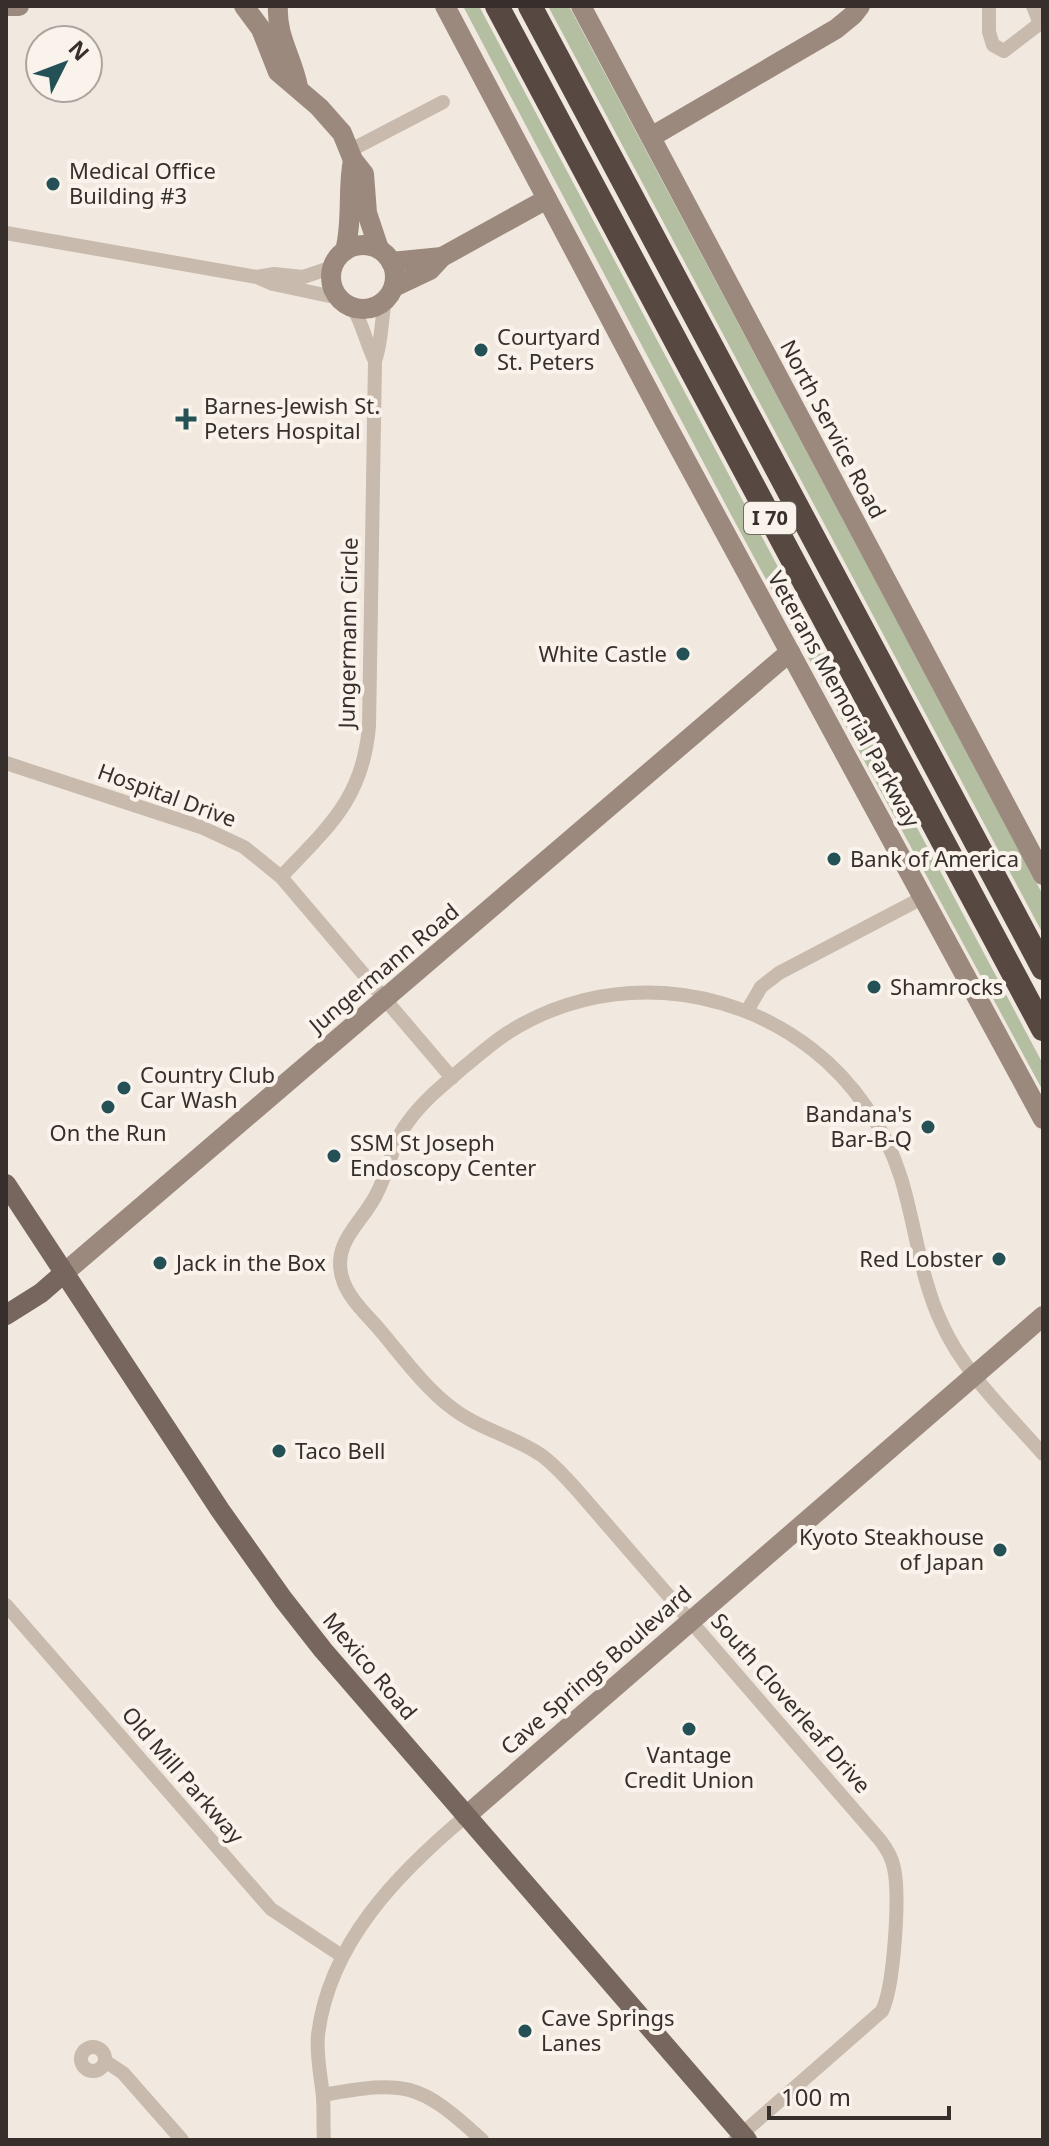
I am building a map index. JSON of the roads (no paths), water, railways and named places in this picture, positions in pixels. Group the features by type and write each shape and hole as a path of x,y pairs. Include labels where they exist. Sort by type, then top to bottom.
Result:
{"highway":[{"name":"I 70","path":"497,6 1043,1029"},
{"name":"I 70","path":"530,6 1043,968"}],"main road":[{"name":"Mexico Road","path":"6,1184 167,1431 283,1599 323,1650 741,2138"},
{"name":"Jungermann Road","path":"6,1315 41,1293 64,1273"}],"street":[{"path":"6,6 19,6"},
{"path":"247,6 260,6"},
{"path":"247,6 261,29 278,72 333,120 364,174 367,213 395,273 389,294"},
{"path":"278,6 279,31 295,70 298,87"},
{"name":"Veterans Memorial Parkway","path":"445,6 1043,1119"},
{"name":"North Service Road","path":"581,6 1043,875"},
{"path":"651,137 836,29 860,6"},
{"path":"989,6 989,32 993,45 1004,51 1041,23 1033,6"},
{"path":"352,155 443,102"},
{"path":"346,302 332,284 351,225 349,180 352,155"},
{"path":"6,233 257,277 367,308 430,270 442,257 547,199"},
{"path":"257,277 274,274 303,277 361,245 385,256 442,257"},
{"name":"Jungermann Circle","path":"375,361 380,349 380,321 389,294"},
{"name":"Jungermann Circle","path":"281,877 347,803 366,753 375,361 362,324 346,302"},
{"name":"Jungermann Road","path":"64,1273 790,652"},
{"name":"Hospital Drive","path":"6,763 227,838 262,860 281,877 452,1078"},
{"path":"747,1011 761,987 779,973 924,897"},
{"name":"South Cloverleaf Drive","path":"741,2138 882,2011 892,1975 895,1871 888,1851 586,1499 543,1457 477,1424 432,1392 353,1299 342,1279 341,1246 379,1191 394,1147 420,1107 497,1040 533,1019 552,1010 604,996 652,991 681,994 747,1011 793,1035 826,1060 870,1114 901,1178 917,1250 938,1315 957,1351 975,1375 1043,1454"},
{"name":"Cave Springs Boulevard","path":"324,2140 318,2038 326,1994 342,1956 366,1918 407,1869 1043,1316"},
{"name":"Old Mill Parkway","path":"6,1605 271,1909 342,1956"},
{"path":"105,2061 123,2073 182,2140"},
{"path":"323,2095 373,2086 396,2086 415,2091 438,2103 482,2140"}],"place":[{"name":"Medical Office Building #3","path":"53,184"},
{"name":"Courtyard St. Peters","path":"481,350"},
{"name":"Barnes-Jewish St. Peters Hospital","path":"186,419"},
{"name":"White Castle","path":"683,654"},
{"name":"Bank of America","path":"834,859"},
{"name":"Shamrocks","path":"874,987"},
{"name":"Country Club Car Wash","path":"124,1088"},
{"name":"On the Run","path":"108,1107"},
{"name":"Bandana's Bar-B-Q","path":"928,1127"},
{"name":"SSM St Joseph Endoscopy Center","path":"334,1156"},
{"name":"Red Lobster","path":"999,1259"},
{"name":"Jack in the Box","path":"160,1263"},
{"name":"Taco Bell","path":"279,1451"},
{"name":"Kyoto Steakhouse of Japan","path":"1000,1550"},
{"name":"Vantage Credit Union","path":"689,1729"},
{"name":"Cave Springs Lanes","path":"525,2031"}]}
